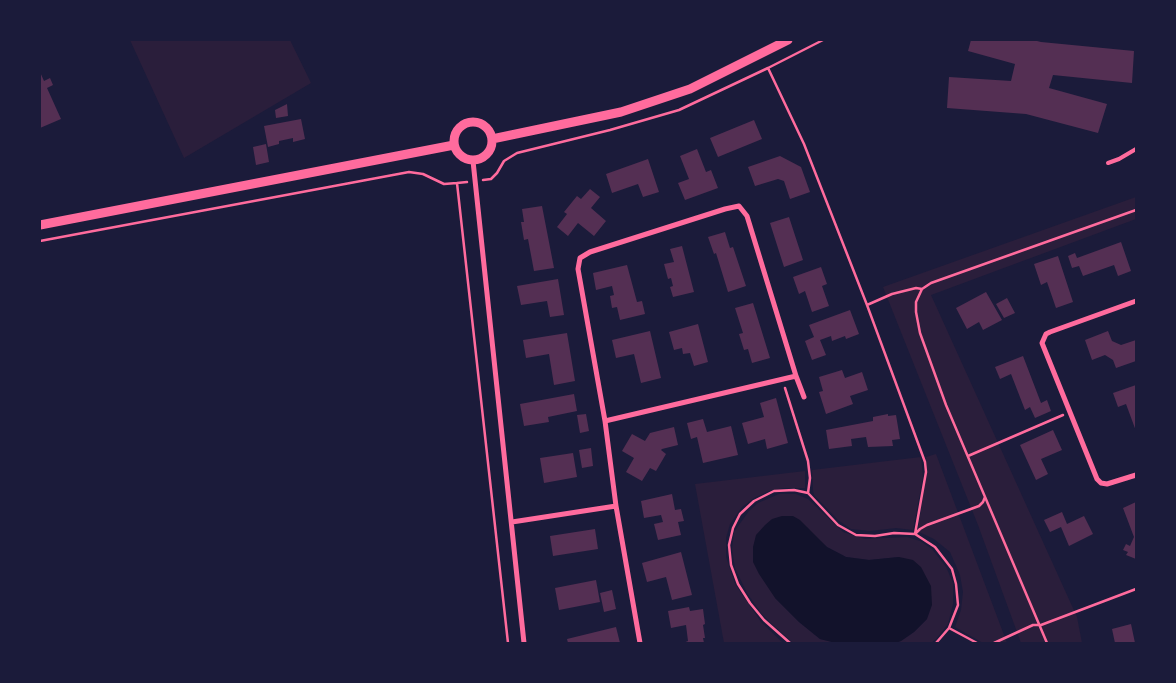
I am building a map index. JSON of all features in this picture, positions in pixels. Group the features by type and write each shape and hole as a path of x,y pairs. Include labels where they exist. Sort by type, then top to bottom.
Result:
{"street":[{"path":"492,139 620,112 690,89 788,40"},
{"path":"470,122 480,123 484,126 491,134 492,139 492,144 487,154 479,160 473,161 460,156 453,140 460,126 470,122"},
{"path":"40,225 454,145"},
{"path":"473,161 524,643"},
{"path":"640,643 616,506 605,421 578,269 580,258 590,252 725,208 739,206 747,216 804,397"},
{"path":"1136,301 1050,332 1043,338 1043,348 1094,472 1101,483 1107,484 1136,475"},
{"path":"605,421 796,376"},
{"path":"512,522 616,506"}],"lane":[{"path":"1108,163 1136,149"}],"path":[{"path":"40,241 409,172 423,174 444,184 491,179 504,161 517,152 610,130 679,110 822,40"},
{"path":"768,68 804,144 867,305 925,462 926,472 915,534"},
{"path":"457,183 508,643"},
{"path":"1047,643 1041,625 946,405 920,333 916,302 922,289 931,283 1136,210"},
{"path":"867,305 892,294 918,288 922,289"},
{"path":"782,379 808,461 810,478 808,493"},
{"path":"968,456 1069,412"},
{"path":"790,643 764,620 738,584 731,565 729,545 733,528 740,514 754,501 774,491 794,490 808,493 838,525 856,535 915,534 935,547 952,569 958,605 949,628 936,643"},
{"path":"915,534 927,525 979,506 985,496"},
{"path":"994,643 1033,625 1041,625 1136,589"},
{"path":"949,628 977,643"}],"shaded area":[{"path":"130,40 290,40 311,83 184,158"},
{"path":"1136,197 1136,219 931,295 1077,617 1082,643 1021,643 978,525 883,287"},
{"path":"936,454 1007,643 983,643 955,627 961,610 963,592 960,575 950,552 934,539 919,532 918,528 927,471 926,457"},
{"path":"921,457 923,477 913,530 896,528 870,531 851,529 838,520 814,495 812,470"},
{"path":"805,471 805,488 784,488 769,491 754,498 742,507 730,524 726,538 726,557 735,584 761,622 783,643 724,643 695,484"},
{"path":"779,494 796,494 808,499 843,532 865,539 907,537 920,541 932,549 946,567 953,583 953,604 948,624 936,639 931,643 895,643 914,632 927,619 899,557 869,560 846,557 827,547 807,527 775,598 799,622 820,639 836,643 793,643 772,624 761,613 747,593 735,568 732,549 734,532 749,511 758,503"},
{"path":"782,516 793,516 800,520 827,547 846,557 869,560 899,557 913,560 921,567 931,586 932,605 927,619 914,632 895,643 836,643 820,639 799,622 775,598 753,562 753,547 756,535 772,519"}],"building":[{"path":"971,40 1033,40 1134,51 1132,83 1053,75 1049,88 1107,104 1098,133 1026,114 947,108 949,77 1011,81 1015,64 968,51"},
{"path":"40,72 44,81 50,78 53,85 47,88 61,119 40,128"},
{"path":"287,104 288,116 276,118 275,110"},
{"path":"301,119 305,139 293,142 293,138 279,141 279,144 268,147 264,126"},
{"path":"754,120 762,139 718,157 710,138"},
{"path":"266,144 269,162 256,165 253,147"},
{"path":"697,149 706,172 711,170 718,188 685,200 678,183 689,179 680,156"},
{"path":"780,156 801,167 810,192 790,199 784,181 778,179 755,186 748,167"},
{"path":"648,159 659,192 643,197 638,184 612,193 606,174"},
{"path":"590,189 600,197 591,208 606,221 594,236 578,223 568,236 557,227 567,214 564,212 577,196 581,199"},
{"path":"542,206 554,268 534,271 528,239 524,240 521,222 524,222 522,209"},
{"path":"789,217 803,260 784,267 770,223"},
{"path":"725,232 730,248 733,247 746,286 728,292 716,253 714,254 708,237"},
{"path":"1121,242 1131,271 1118,276 1114,265 1083,276 1079,266 1072,268 1068,256 1075,253 1077,258"},
{"path":"682,246 694,292 673,297 670,287 673,286 671,278 668,279 664,264 674,262 670,249"},
{"path":"1058,256 1073,302 1056,308 1047,282 1041,285 1034,264"},
{"path":"627,265 637,302 642,301 645,314 620,320 617,307 612,308 610,296 614,295 612,286 596,290 593,273"},
{"path":"821,267 827,284 822,286 829,306 812,312 805,291 799,294 793,277"},
{"path":"558,279 564,315 550,317 547,301 521,305 517,286"},
{"path":"986,292 1002,320 983,330 979,322 967,329 956,308"},
{"path":"1007,298 1015,313 1004,318 996,304"},
{"path":"753,303 770,358 752,363 748,349 744,350 739,334 743,333 735,308"},
{"path":"850,310 859,334 846,339 845,336 832,341 831,336 820,340 826,355 812,360 805,341 814,337 809,325"},
{"path":"698,324 708,362 694,366 690,353 683,354 682,348 674,350 669,332"},
{"path":"650,331 661,378 641,383 634,354 616,358 612,340"},
{"path":"1108,331 1112,341 1121,345 1136,340 1136,361 1116,368 1113,360 1105,355 1092,360 1085,340"},
{"path":"567,333 575,381 554,385 549,354 526,358 523,340"},
{"path":"1023,356 1041,403 1047,400 1051,411 1035,418 1030,407 1025,410 1011,374 1000,379 995,367"},
{"path":"842,370 845,378 862,372 868,390 850,396 853,404 826,414 819,392 823,391 819,377"},
{"path":"1136,385 1136,431 1126,404 1118,407 1113,393"},
{"path":"574,394 577,411 548,417 549,422 524,426 520,404"},
{"path":"776,398 788,443 767,449 765,439 748,444 742,423 764,417 760,403"},
{"path":"586,414 589,431 580,433 577,415"},
{"path":"888,414 888,416 896,415 900,439 892,440 893,446 868,447 866,437 851,439 852,446 829,449 826,430 873,421 873,417"},
{"path":"703,419 707,432 731,426 738,455 703,463 697,437 691,439 687,423"},
{"path":"674,427 678,445 661,450 666,454 656,471 650,468 642,481 626,472 634,458 622,451 632,434 645,441 650,433"},
{"path":"1053,430 1062,450 1041,459 1048,474 1036,480 1020,445"},
{"path":"591,448 593,466 582,468 579,450"},
{"path":"573,453 577,477 544,483 540,458"},
{"path":"672,494 675,510 681,509 684,521 678,522 681,535 658,540 654,524 663,522 661,515 644,518 641,501"},
{"path":"1136,502 1136,559 1126,555 1128,552 1123,550 1126,544 1130,546 1134,537 1123,508"},
{"path":"1062,512 1067,524 1084,516 1093,534 1069,546 1061,527 1050,532 1044,520"},
{"path":"595,529 598,549 553,556 550,536"},
{"path":"681,552 692,595 672,600 666,577 647,582 642,563"},
{"path":"596,580 600,602 559,610 555,588"},
{"path":"612,590 616,609 604,612 600,593"},
{"path":"689,607 690,611 703,609 705,624 703,625 704,643 683,643 688,641 686,625 671,628 668,611"},
{"path":"1131,624 1135,643 1115,643 1112,629"},
{"path":"616,627 620,643 568,643 567,639"}]}
